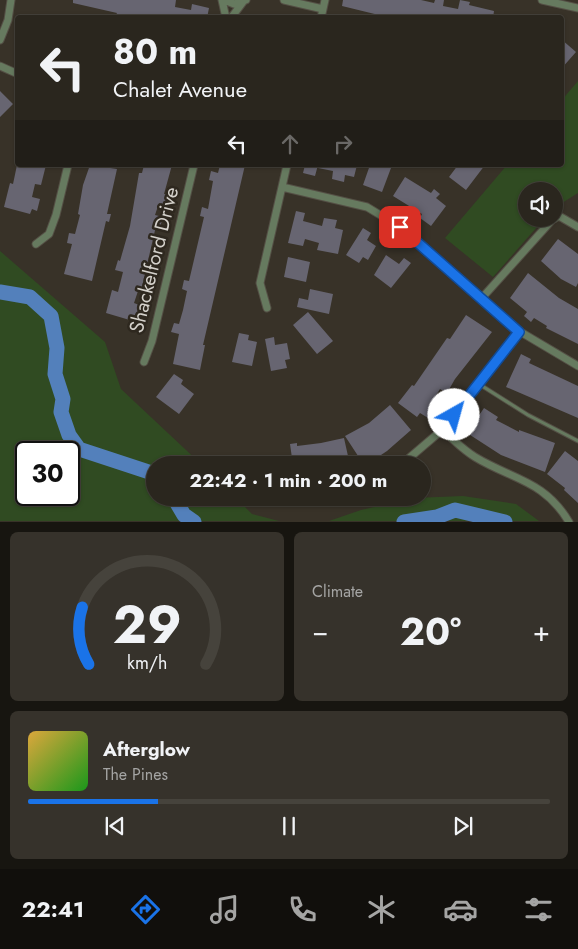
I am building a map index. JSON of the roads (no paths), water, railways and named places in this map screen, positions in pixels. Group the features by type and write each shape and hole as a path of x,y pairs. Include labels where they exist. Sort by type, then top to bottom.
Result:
{"street":[{"path":"0,40 8,20 12,0"},
{"path":"226,15 223,0 234,4 246,1"},
{"path":"284,0 323,9"},
{"path":"322,15 325,0"},
{"path":"542,0 578,8"},
{"path":"234,15 246,1"},
{"path":"0,66 15,73"},
{"path":"36,244 49,234 56,216 68,167"},
{"name":"Shackelford Drive","path":"144,362 152,341 194,167"},
{"path":"267,308 260,283 287,167"},
{"path":"282,187 367,207 400,227 519,332 578,366"},
{"path":"563,221 578,227"},
{"path":"481,300 547,227"},
{"path":"412,456 442,430 519,332"},
{"path":"442,430 475,457 534,485 558,504 569,522"}],"lane":[{"path":"478,384 528,415 578,441"}],"waterway":[{"path":"0,292 30,297 51,316 57,348 55,374 63,399 61,412 69,435 79,449 146,471"},
{"path":"179,506 184,515 194,522"},
{"path":"404,522 437,517 455,510 505,522"}]}
